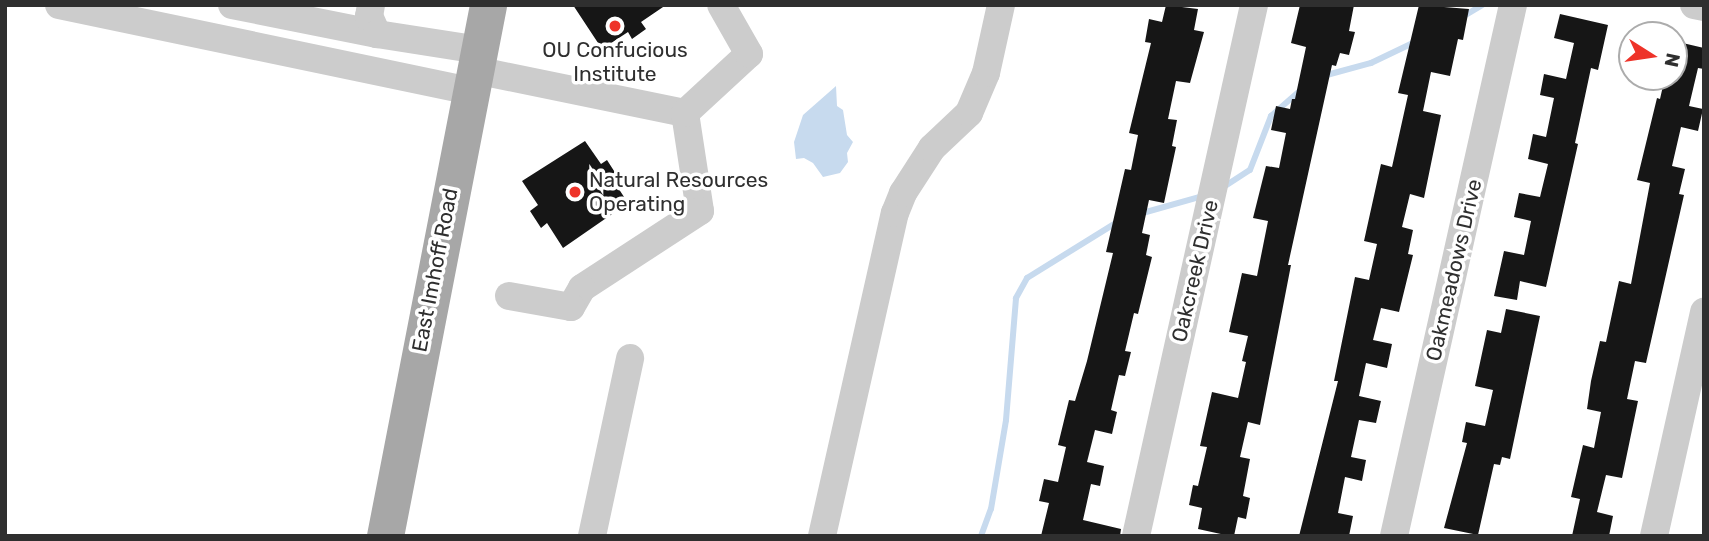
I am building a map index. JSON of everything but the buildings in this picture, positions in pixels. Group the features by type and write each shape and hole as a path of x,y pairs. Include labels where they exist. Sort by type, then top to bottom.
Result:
{"main road":[{"name":"East Imhoff Road","path":"385,536 488,5"}],"street":[{"path":"59,5 110,10 475,70 685,113"},
{"path":"232,5 377,34 475,70"},
{"path":"371,5 369,16 377,34"},
{"path":"685,113 749,54 721,5"},
{"path":"822,536 895,213 903,193 932,148 969,113 986,74 1001,5"},
{"name":"Oakcreek Drive","path":"1136,536 1254,5"},
{"name":"Oakmeadows Drive","path":"1394,536 1513,5"},
{"path":"1695,5 1704,7"},
{"path":"509,296 571,307 582,288 700,211 685,113"},
{"path":"1654,536 1704,312"},
{"path":"592,536 630,358"}],"water":[{"path":"836,86 837,106 843,110 847,135 853,142 847,153 848,162 840,173 823,177 813,163 804,158 796,159 794,142 803,115"}],"waterway":[{"path":"1464,16 1482,5"},
{"path":"1323,76 1371,63 1417,41"},
{"path":"1222,188 1250,170 1271,116 1302,89"},
{"path":"1139,214 1203,196"},
{"path":"981,536 991,509 1006,420 1016,298 1027,278 1119,221"}],"place":[{"name":"OU Confucious Institute","path":"615,26"},
{"name":"Natural Resources Operating","path":"575,192"}]}
